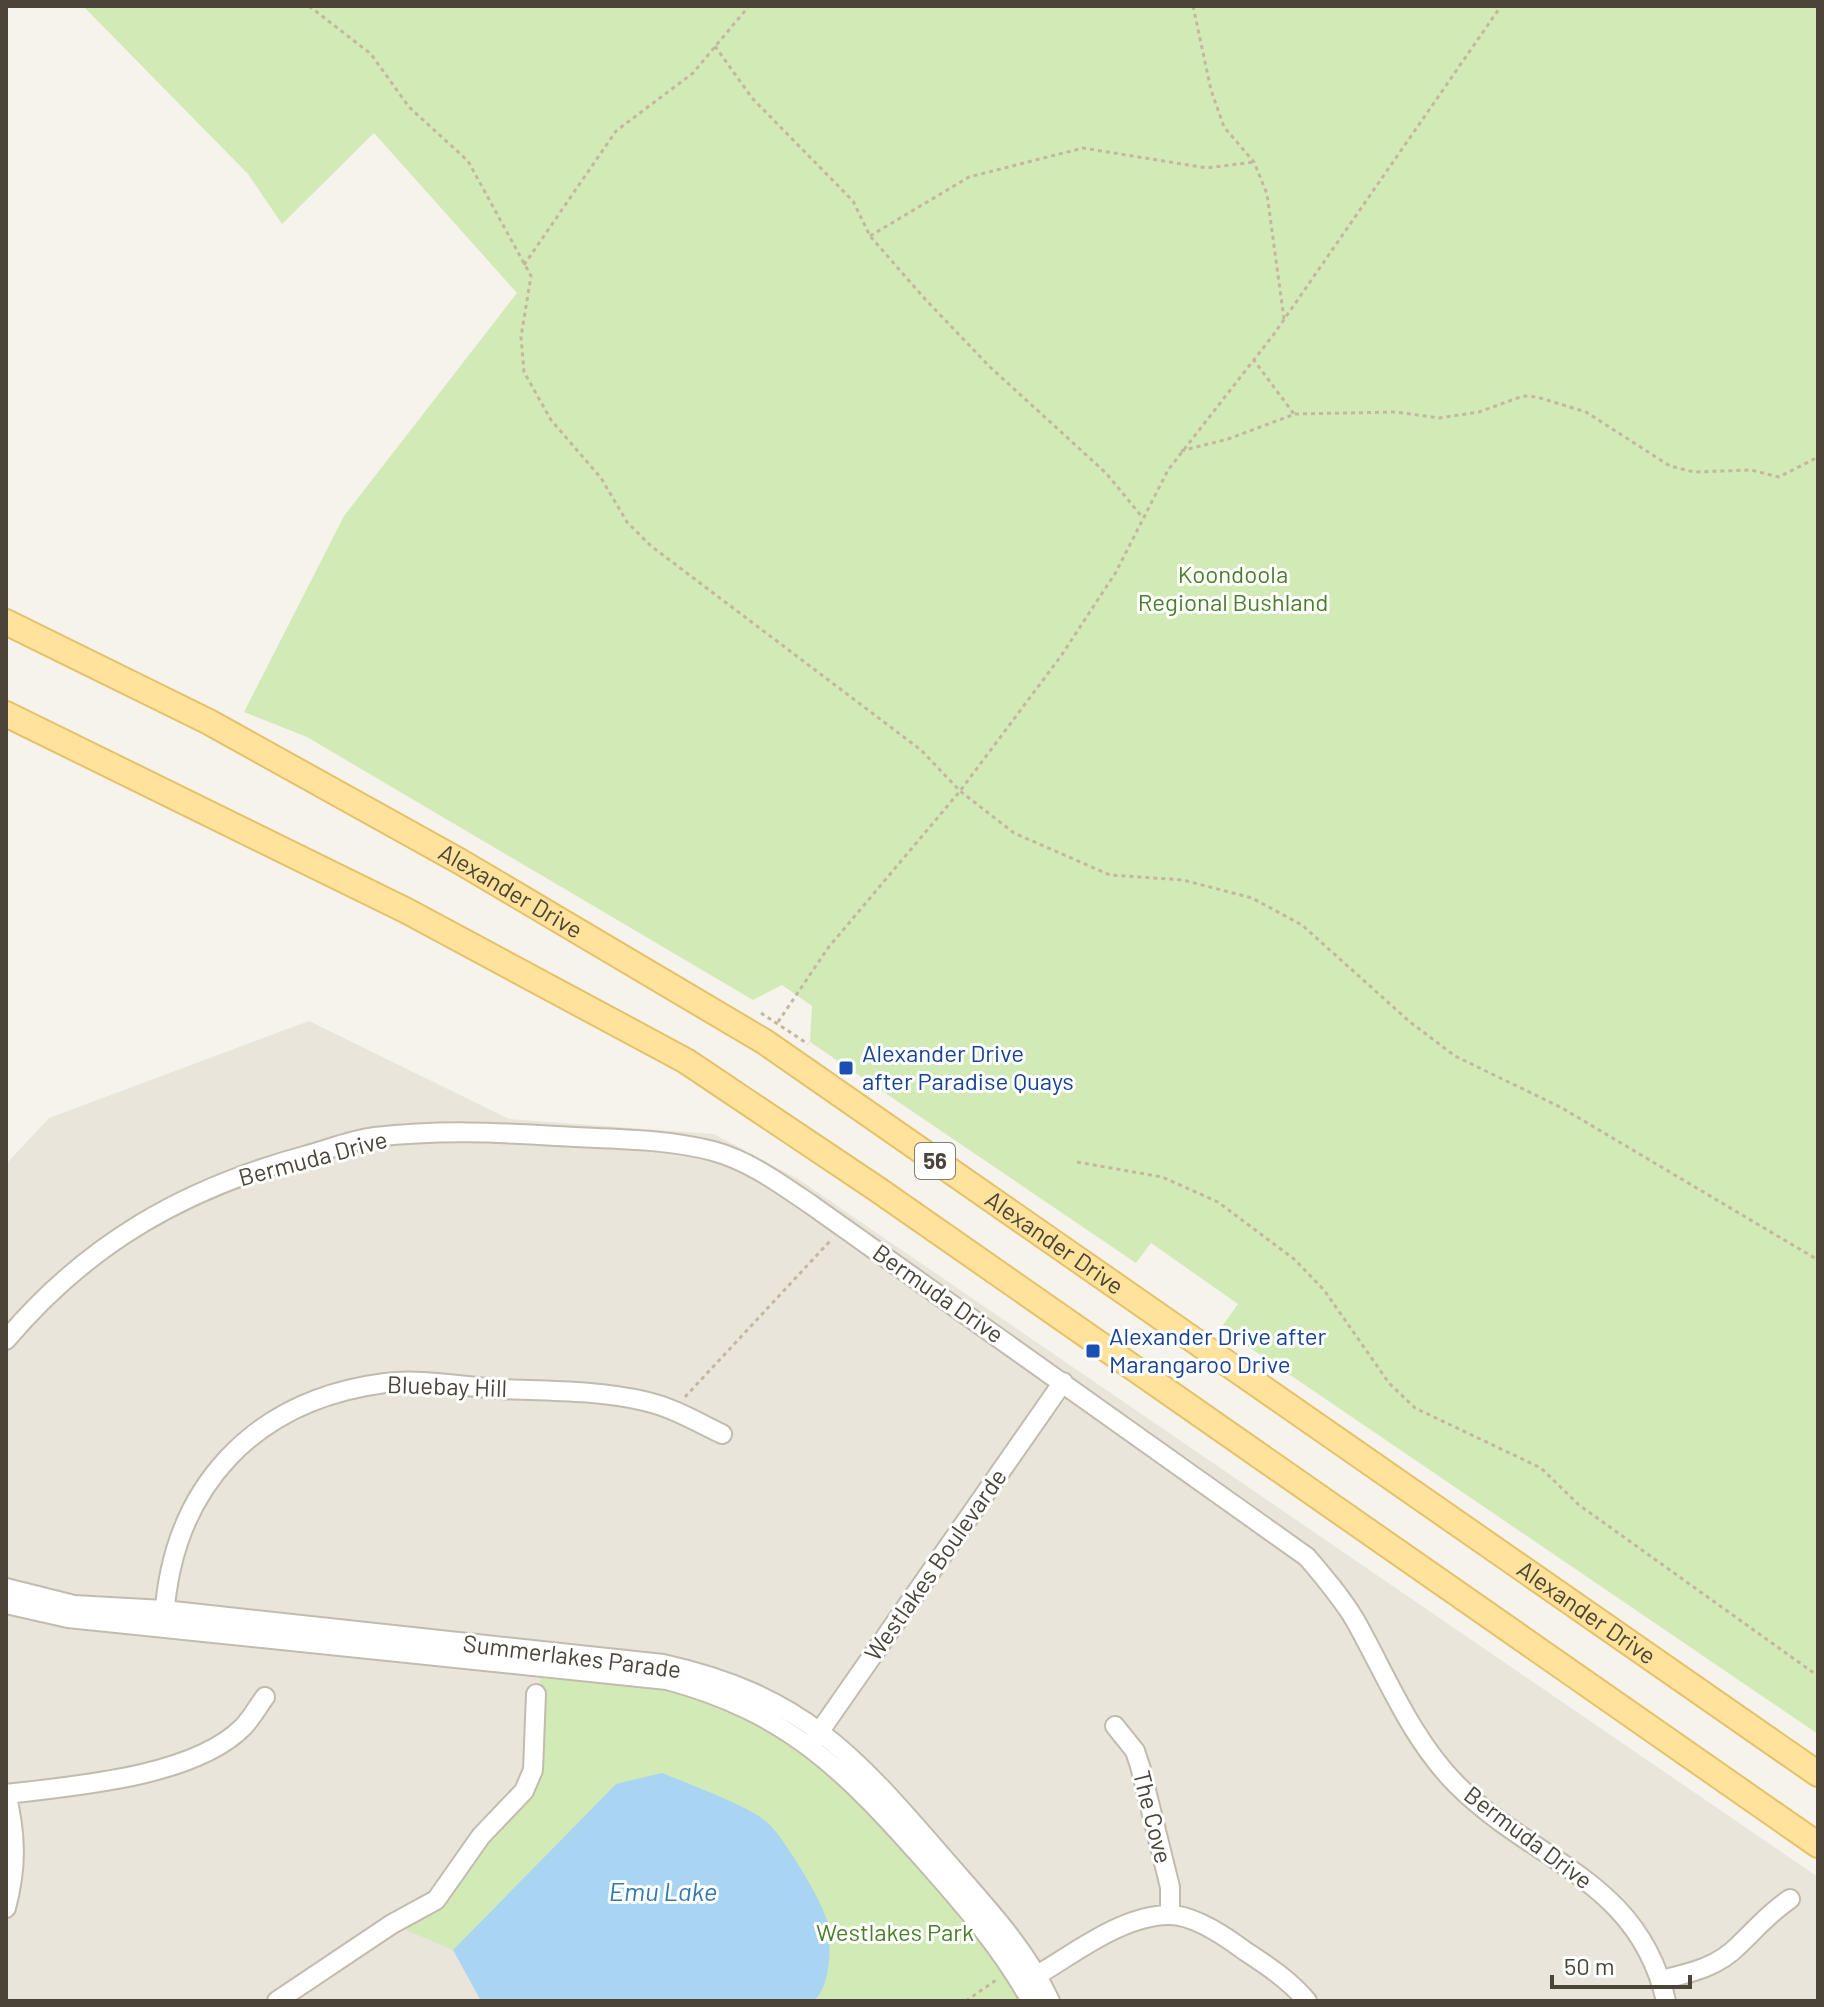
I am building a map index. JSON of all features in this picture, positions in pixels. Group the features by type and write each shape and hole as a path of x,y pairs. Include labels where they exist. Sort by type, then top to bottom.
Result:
{"main road":[{"name":"Alexander Drive","path":"6,622 209,722 421,840 765,1042 1818,1774"},
{"name":"56","path":"7,715 407,911 686,1061 877,1189 1818,1845"}],"street":[{"name":"Bermuda Drive","path":"6,1340 37,1304 92,1255 147,1218 203,1191 282,1162 371,1138 460,1130 581,1137 713,1151 771,1178 843,1227 1307,1557 1353,1617 1430,1754 1478,1805 1604,1896 1625,1915 1647,1945 1666,2001"},
{"name":"Bluebay Hill","path":"164,1619 186,1524 216,1471 241,1443 277,1416 328,1393 389,1382 604,1395 645,1401 675,1411 722,1434"},
{"name":"Westlakes Boulevarde","path":"809,1747 1063,1382"},
{"name":"Summerlakes Parade","path":"6,1588 74,1605 164,1619 667,1680 744,1706 841,1770 1050,2001"},
{"name":"Summerlakes Parade","path":"6,1604 68,1618 164,1619 663,1664 702,1673 756,1692 820,1731 882,1788 983,1904 1030,1979 1031,2001"},
{"path":"277,2001 392,1924 436,1900 481,1836 524,1791 533,1770 536,1694"},
{"path":"6,1908 15,1875 15,1848 6,1794 124,1780 205,1752 242,1728 265,1697"},
{"name":"The Cove","path":"1115,1726 1135,1751 1140,1766 1170,1887 1170,1914"},
{"path":"1661,1980 1700,1971 1722,1959 1738,1947 1766,1915 1790,1899"},
{"path":"1030,1979 1111,1932 1170,1914 1210,1928 1233,1942 1290,1982 1307,2001"}],"path":[{"path":"309,6 371,54 409,107 468,161 531,276 521,337 524,372 551,420 601,478 627,522 651,546 921,750 960,791 1014,833 1110,875 1197,883 1252,898 1302,925 1410,1022 1455,1056 1562,1108 1818,1260"},
{"path":"524,265 616,131 693,73 749,6"},
{"path":"1193,6 1211,90 1224,127 1254,162 1267,194 1284,319"},
{"path":"765,1042 828,948 960,791 1061,656 1116,572 1181,451 1284,319 1501,6"},
{"path":"715,46 752,98 853,201 870,236 990,367 1106,473 1143,518"},
{"path":"870,236 969,177 1083,148 1207,168 1254,162"},
{"path":"1253,359 1295,414"},
{"path":"1181,451 1228,439 1295,414 1396,412 1439,418 1479,412 1523,396 1537,397 1586,412 1639,449 1670,466 1694,472 1751,470 1779,477 1818,457"},
{"path":"1077,1162 1162,1177 1218,1202 1294,1259 1324,1290 1389,1383 1415,1408 1541,1468 1579,1505 1818,1676"},
{"path":"675,1411 843,1227"}],"shaded area":[{"path":"309,1021 509,1119 714,1134 798,1179 1818,1877 1818,2001 6,2001 6,1164 49,1118"}],"green space":[{"name":"Koondoola Regional Bushland","path":"83,6 1818,6 1818,1734 1221,1328 1238,1304 1151,1243 1136,1263 810,1042 812,1006 782,985 753,1000 307,737 244,712 344,516 517,293 374,133 282,224 248,174"},
{"name":"Westlakes Park","path":"542,1667 667,1680 778,1726 917,1853 1031,2001 815,2001 819,1998 616,1784 453,1950 392,1924 436,1900 524,1791"}],"water":[{"name":"Emu Lake","path":"662,1773 759,1816 784,1842 811,1887 828,1924 827,1976 820,1994 814,2001 481,2001 453,1950 616,1784"}],"place":[{"name":"Alexander Drive after Paradise Quays","path":"846,1068"},
{"name":"Alexander Drive after Marangaroo Drive","path":"1093,1351"}]}
